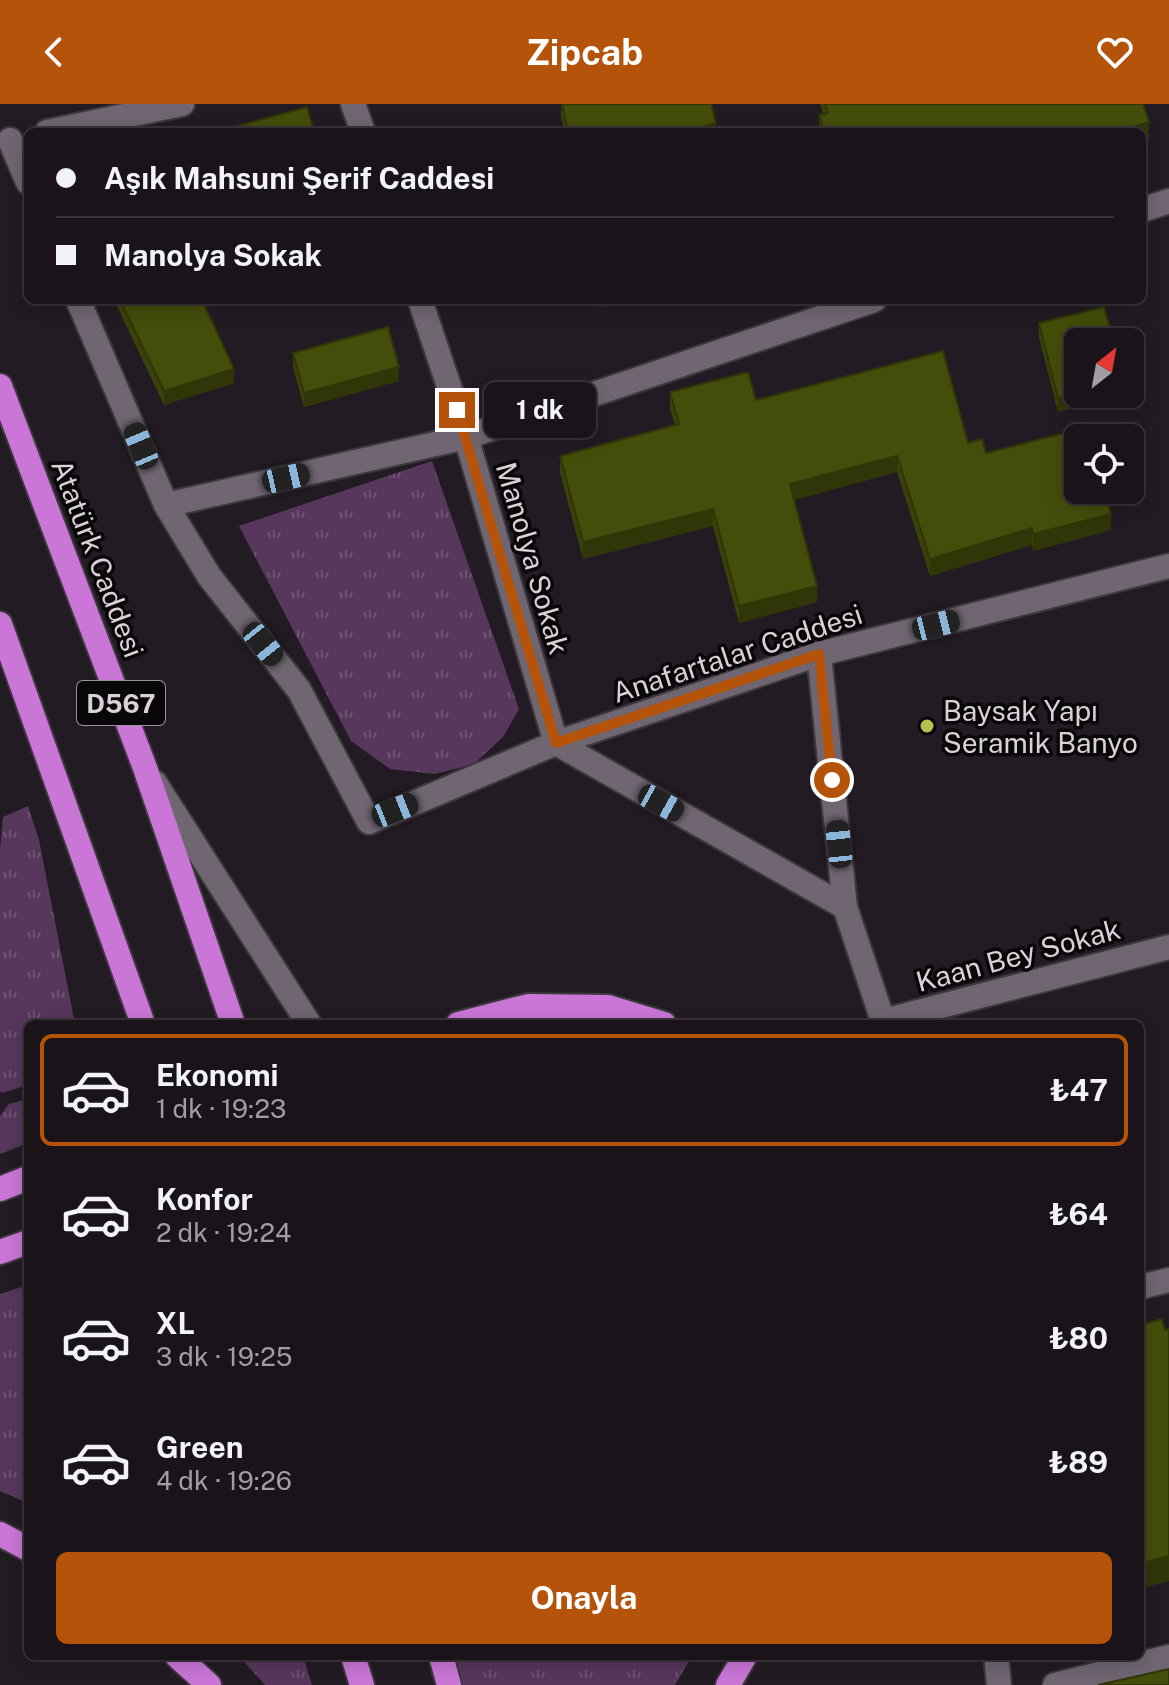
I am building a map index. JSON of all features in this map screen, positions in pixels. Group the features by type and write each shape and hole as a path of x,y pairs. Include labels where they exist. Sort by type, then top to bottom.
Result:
{"highway":[{"name":"Atatürk Caddesi","path":"0,386 145,768 232,1020"},
{"name":"D567","path":"0,624 142,1020"},
{"path":"474,1020 528,1006 608,1007 651,1020"},
{"path":"0,1189 24,1180"},
{"path":"0,1252 24,1243"},
{"path":"0,1534 24,1547"},
{"path":"181,1660 209,1685"},
{"path":"354,1660 362,1685"},
{"path":"442,1660 449,1685"},
{"path":"728,1685 743,1660"}],"street":[{"path":"66,128 182,104"},
{"path":"353,104 362,128"},
{"path":"13,140 24,171"},
{"path":"1146,209 1169,201"},
{"path":"80,304 166,505 466,437 862,304"},
{"name":"Manolya Sokak","path":"421,304 466,437 556,743"},
{"name":"Anafartalar Caddesi","path":"166,505 209,576 299,690 369,822 556,743 819,654 1169,566"},
{"path":"819,654 845,907 882,1020"},
{"path":"556,743 845,907"},
{"path":"145,768 306,1020"},
{"name":"Kaan Bey Sokak","path":"891,1020 1169,947"},
{"path":"1144,1286 1169,1280"},
{"path":"1055,1685 1169,1657"},
{"path":"996,1660 999,1685"}],"green space":[{"path":"432,461 519,709 503,737 474,764 435,774 390,769 351,741 239,526"},
{"path":"28,806 39,840 74,1020 24,1020 24,1086 2,1093 0,849 3,817"},
{"path":"24,1100 24,1145 0,1154 0,1116 9,1104"},
{"path":"24,1286 24,1501 0,1491 0,1294"},
{"path":"243,1660 304,1660 312,1685 265,1685"},
{"path":"456,1660 690,1660 675,1685 463,1685"}],"building":[{"path":"562,104 711,104 716,123 701,128 567,128"},
{"path":"825,104 1143,104 1149,122 1130,128 823,128 819,115 828,113"},
{"path":"307,107 313,128 231,128"},
{"path":"122,304 204,304 234,369 164,391"},
{"path":"1104,307 1110,328 1064,328 1064,396 1058,398 1039,323"},
{"path":"388,327 399,367 304,393 293,353"},
{"path":"943,351 968,443 982,439 986,453 1064,433 1064,504 1108,504 1111,514 1033,534 1032,528 930,559 897,456 790,484 817,586 739,606 713,509 583,542 560,456 679,424 670,392 748,372 756,400"},
{"path":"1162,1319 1165,1330 1169,1329 1169,1556 1144,1563 1144,1324"},
{"path":"1169,1669 1169,1685 1098,1685"}],"place":[{"name":"Baysak Yapı Seramik Banyo","path":"927,726"}],"route":[{"path":"457,410 556,743 819,654 832,780"}]}
